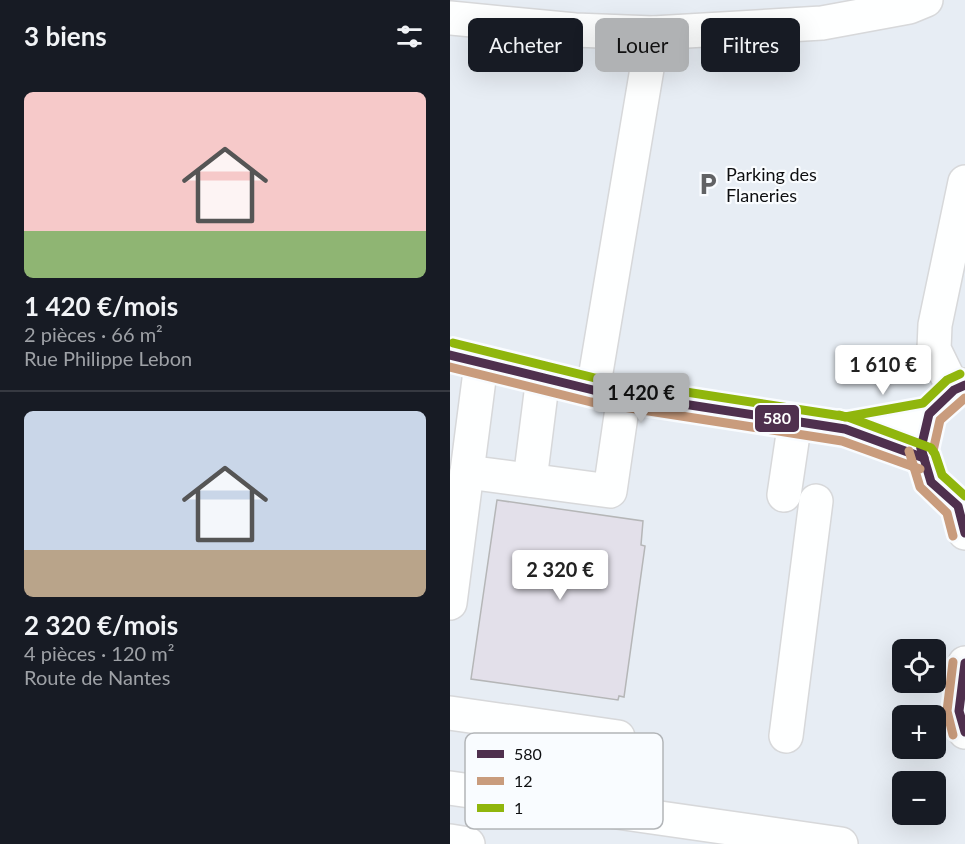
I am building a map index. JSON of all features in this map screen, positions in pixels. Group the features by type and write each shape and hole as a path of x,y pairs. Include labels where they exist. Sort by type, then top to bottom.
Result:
{"main road":[{"path":"689,31 822,23 909,7 926,0"},
{"path":"450,18 595,31"},
{"path":"467,472 610,491 608,393 648,72"},
{"path":"846,429 929,414 960,387 934,349 935,325 965,182"},
{"path":"450,355 608,393 846,429 922,453"},
{"path":"450,603 481,364"},
{"path":"530,480 543,377"},
{"path":"929,414 922,453 931,482 963,516"},
{"path":"784,495 795,421"},
{"path":"786,736 816,501"},
{"path":"965,663 959,711 965,732"},
{"path":"450,713 590,733"},
{"path":"450,788 465,790"},
{"path":"663,818 842,844"},
{"path":"450,842 468,844"}],"shaded area":[{"path":"450,0 965,0 965,844 450,844"}],"building":[{"path":"497,500 643,521 641,545 645,546 624,697 619,696 618,700 471,679"}],"transit line":[{"name":"1","path":"453,343 595,378 848,417 931,448 942,475 965,496"},
{"name":"580","path":"450,355 593,390 845,429 924,458"},
{"name":"12","path":"450,367 591,402 842,441 920,469"},
{"name":"1","path":"839,415 845,417 923,403 947,380 960,374"},
{"name":"580","path":"921,448 929,414 954,390 965,385"},
{"name":"12","path":"933,451 940,420 965,398"},
{"name":"580","path":"921,448 931,482 958,506 965,533"},
{"name":"12","path":"909,451 920,487 947,513 953,536"},
{"name":"12","path":"953,662 947,711 953,735"},
{"name":"580","path":"965,663 959,711 965,732"}],"place":[{"name":"Parking des Flaneries","path":"708,184"}]}
